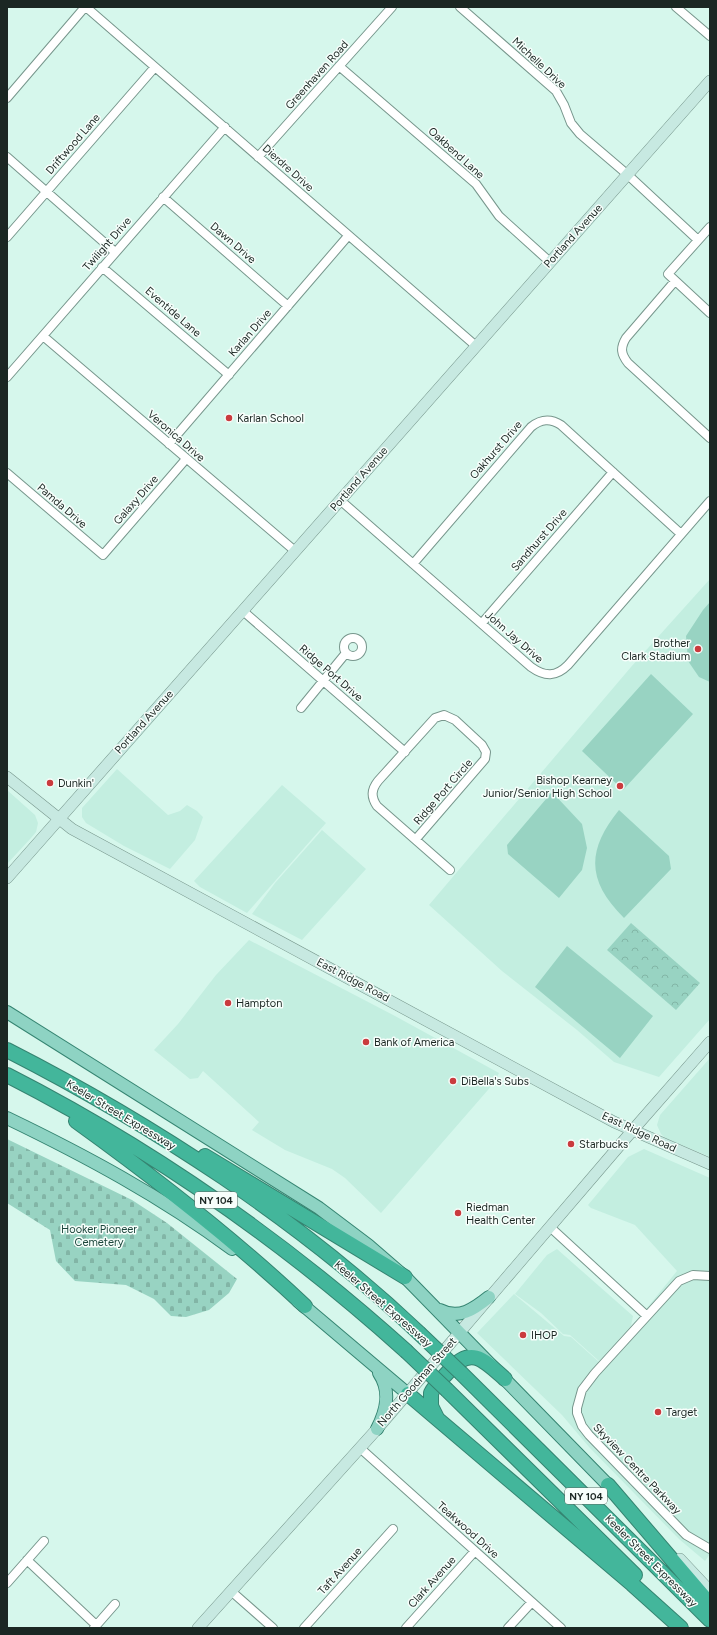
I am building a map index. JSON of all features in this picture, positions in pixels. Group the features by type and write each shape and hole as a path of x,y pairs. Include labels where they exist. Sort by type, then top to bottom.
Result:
{"highway":[{"name":"Keeler Street Expressway","path":"7,1050 106,1104 169,1142 260,1204 343,1268 419,1333 462,1373 710,1620"},
{"path":"7,1076 66,1114 129,1161 246,1253 304,1306"},
{"name":"Keeler Street Expressway","path":"7,1076 114,1134 212,1197 310,1270 406,1351 688,1628"},
{"path":"106,1104 215,1162 405,1277"},
{"path":"443,1424 432,1409 431,1395 435,1386 459,1360 469,1356 476,1358 505,1379"},
{"path":"408,1394 682,1628"},
{"path":"608,1485 710,1604"}],"main road":[{"name":"Portland Avenue","path":"7,878 710,81"},
{"name":"East Ridge Road","path":"7,777 68,826 134,863 632,1131 710,1164"},
{"path":"7,1012 324,1212 368,1245 405,1277 460,1332 710,1591"},
{"name":"North Goodman Street","path":"198,1628 408,1394 489,1297 710,1042"},
{"path":"7,1118 82,1155 167,1205 247,1260 408,1394"},
{"path":"433,1305 448,1313 457,1315 471,1310 489,1297"},
{"path":"372,1364 385,1384 388,1394 383,1416 377,1429"}],"street":[{"name":"Dierdre Drive","path":"86,7 476,346"},
{"path":"7,98 86,7"},
{"name":"Greenhaven Road","path":"258,157 392,7"},
{"name":"Michelle Drive","path":"460,7 549,84 560,97 576,129 698,240"},
{"path":"676,7 710,36"},
{"name":"Oakbend Lane","path":"339,66 466,175 482,191 500,216 550,262"},
{"name":"Driftwood Lane","path":"7,237 155,67"},
{"name":"Twilight Drive","path":"7,377 225,127"},
{"path":"7,157 115,252"},
{"name":"Dawn Drive","path":"163,197 288,306"},
{"path":"710,227 668,274 710,313"},
{"name":"Karlan Drive","path":"169,444 348,236"},
{"name":"Eventide Lane","path":"102,267 228,374"},
{"path":"675,281 626,338 622,344 621,351 628,363 710,438"},
{"name":"Veronica Drive","path":"43,336 295,551"},
{"name":"Oakhurst Drive","path":"413,564 536,423 549,420 561,425 681,534"},
{"name":"Galaxy Drive","path":"103,555 186,459"},
{"name":"Sandhurst Drive","path":"482,623 613,472"},
{"name":"Pamda Drive","path":"7,473 103,555"},
{"name":"John Jay Drive","path":"340,500 537,672 555,675 568,664 710,501"},
{"name":"Ridge Port Drive","path":"243,611 405,752"},
{"path":"301,708 346,653"},
{"name":"Ridge Port Circle","path":"444,715 455,720 482,745 486,752 485,759 481,766 416,840 378,806 372,795 375,785 405,752 435,718 444,715"},
{"path":"416,840 450,870"},
{"path":"550,1227 647,1316"},
{"name":"Skyview Centre Parkway","path":"710,1276 700,1274 685,1277 679,1281 584,1387 579,1398 577,1413 582,1426 588,1435 672,1522 686,1534 710,1549"},
{"name":"Teakwood Drive","path":"360,1448 561,1628"},
{"name":"Taft Avenue","path":"304,1628 393,1529"},
{"path":"7,1583 44,1541"},
{"name":"Clark Avenue","path":"406,1628 475,1551"},
{"path":"28,1560 95,1626 115,1604"},
{"path":"698,1578 710,1586"},
{"path":"232,1591 273,1628"},
{"path":"508,1628 532,1602"}],"shaded area":[{"name":"Bishop Kearney Junior/Senior High School","path":"710,579 710,1019 659,1077 614,1062 577,1030 502,971 429,905 631,667"},
{"path":"117,769 168,815 180,811 187,805 203,817 195,840 170,869 124,846 86,823 82,817 82,808"},
{"path":"282,785 326,823 247,913 200,887 194,881"},
{"path":"7,790 35,815 38,823 36,832 7,864"},
{"path":"322,830 366,869 302,940 252,914 275,883"},
{"path":"249,940 395,1016 499,1073 494,1083 381,1213 345,1178 332,1169 285,1150 252,1130 259,1122 203,1071 198,1078 190,1079 154,1050 178,1024 216,975"},
{"path":"710,1058 710,1157 665,1138 661,1134 657,1125 660,1115"},
{"path":"644,1149 710,1178 710,1554 705,1561 679,1539 589,1447 562,1415 477,1333 514,1294 564,1336 571,1337 599,1362 638,1319 677,1271 635,1225 591,1208 588,1205 628,1157"},
{"path":"557,1249 633,1316 631,1326 599,1361 570,1335 563,1334 541,1313 515,1294 547,1255"}],"green space":[{"name":"Brother Clark Stadium","path":"710,602 710,682 699,677 688,661 686,636"},
{"path":"651,674 693,714 623,790 582,751"},
{"path":"552,792 582,824 587,848 582,870 559,898 508,854 507,845"},
{"path":"619,810 669,856 671,869 624,918 603,891 597,878 595,866 596,852 601,839 608,825"},
{"path":"631,923 700,983 676,1010 607,950"},
{"path":"567,946 653,1016 620,1058 535,987"},
{"name":"Hooker Pioneer Cemetery","path":"7,1139 132,1200 167,1223 237,1279 229,1293 209,1310 186,1317 171,1316 154,1299 126,1285 75,1281 56,1261 50,1230 7,1203"}],"place":[{"name":"Karlan School","path":"229,418"},
{"name":"Brother Clark Stadium","path":"698,649"},
{"name":"Dunkin'","path":"50,783"},
{"name":"Bishop Kearney Junior/Senior High School","path":"620,786"},
{"name":"Hampton","path":"228,1003"},
{"name":"Bank of America","path":"366,1042"},
{"name":"DiBella's Subs","path":"453,1081"},
{"name":"Starbucks","path":"571,1144"},
{"name":"Riedman Health Center","path":"458,1213"},
{"name":"IHOP","path":"523,1335"},
{"name":"Target","path":"658,1412"}]}
